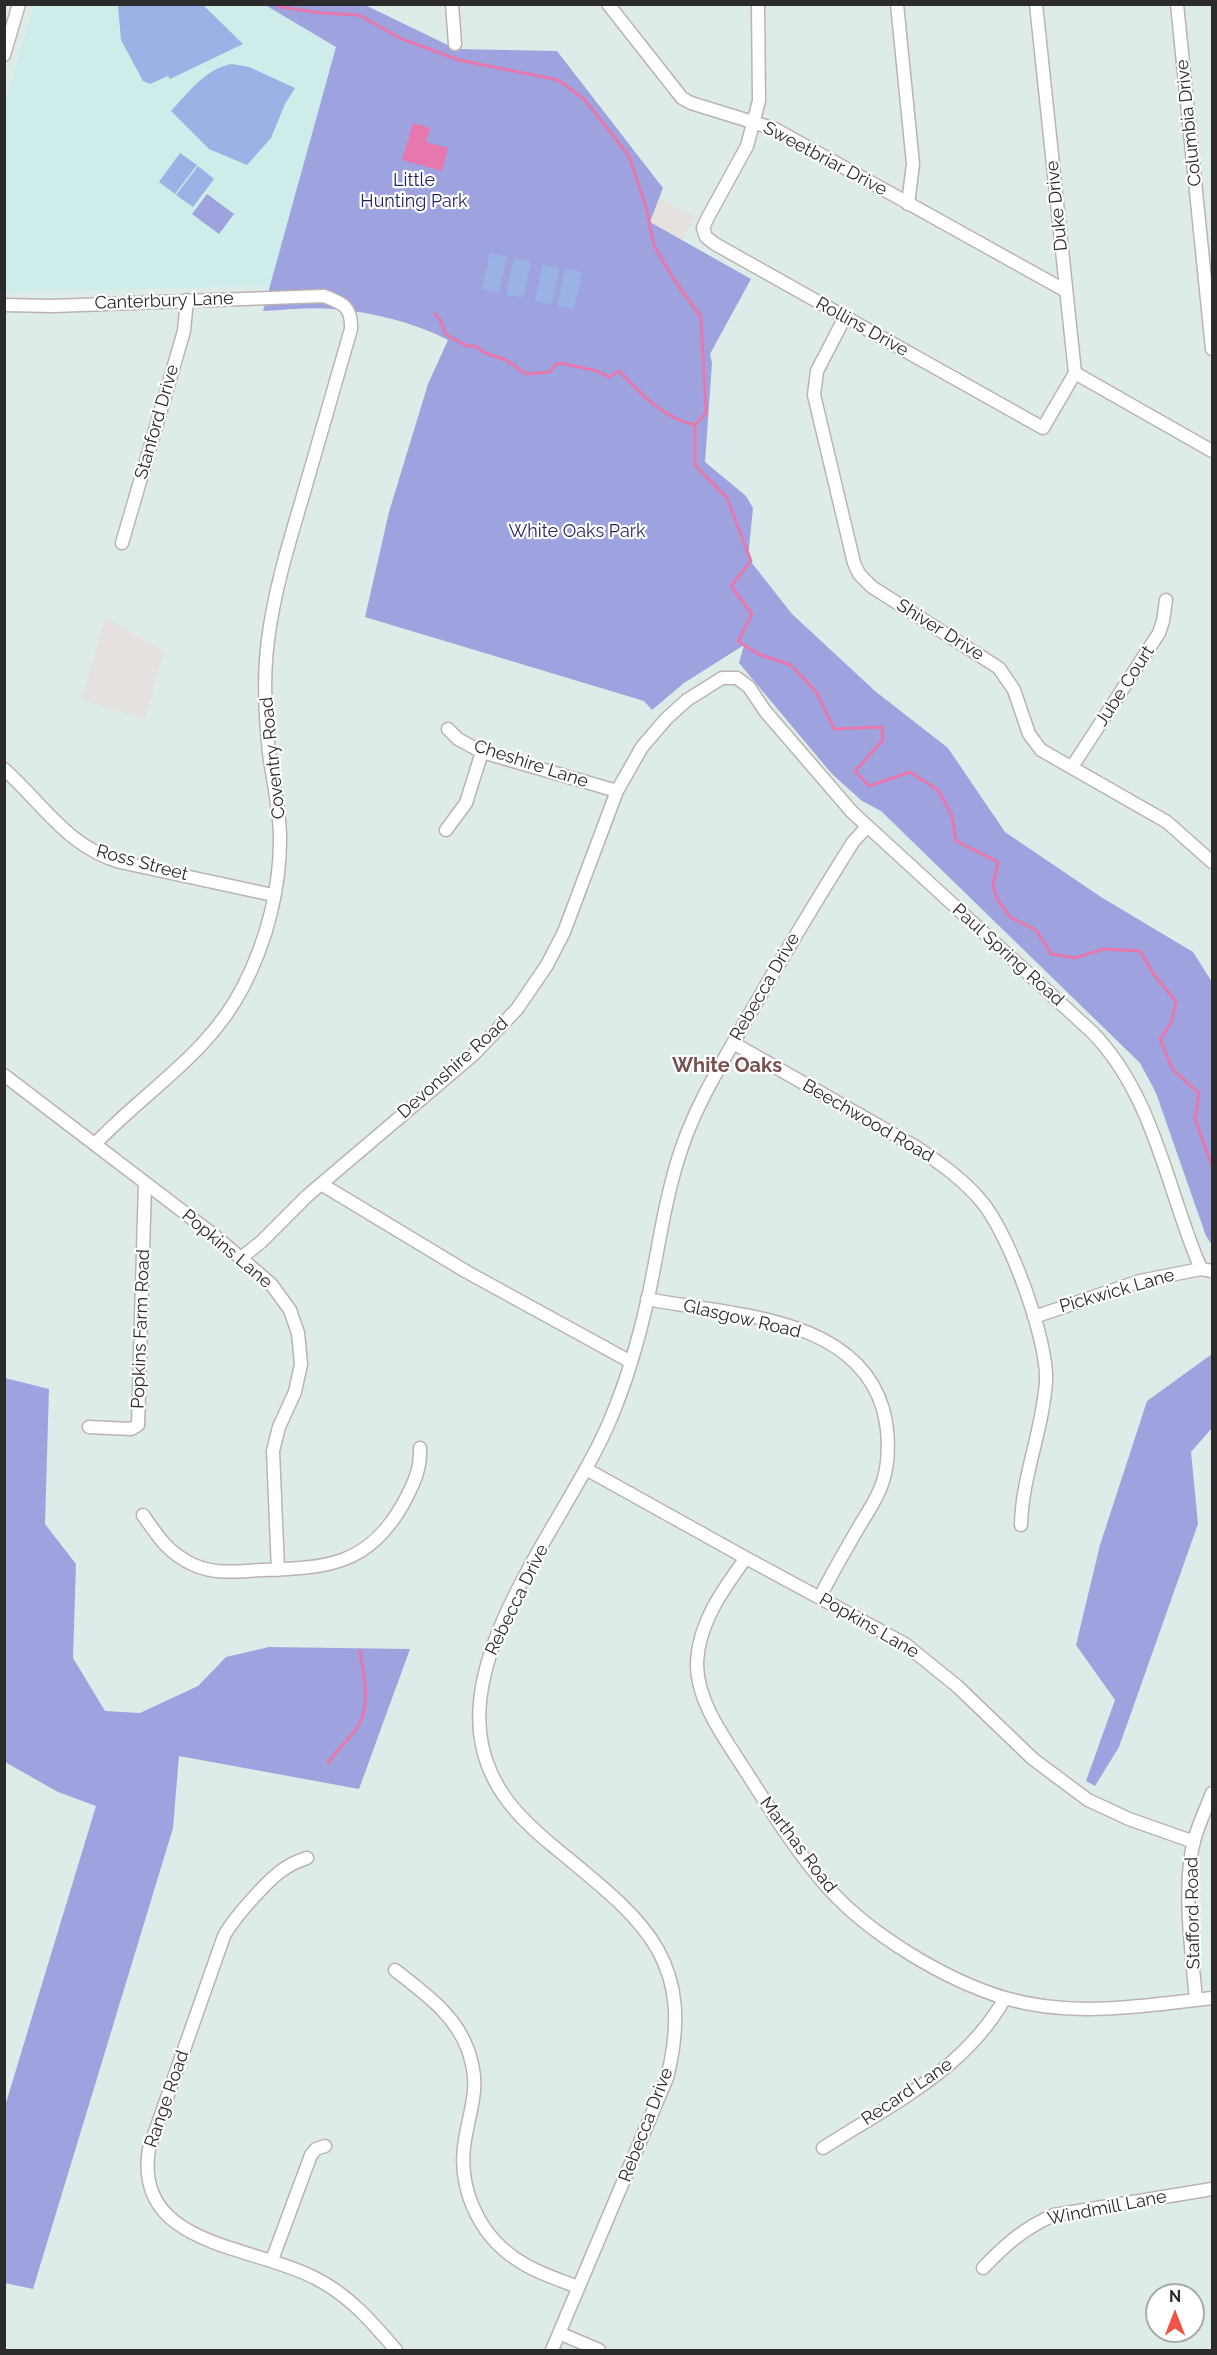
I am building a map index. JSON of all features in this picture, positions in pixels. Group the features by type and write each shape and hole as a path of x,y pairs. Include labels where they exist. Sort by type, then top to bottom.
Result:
{"street":[{"path":"4,55 20,4"},
{"path":"452,4 455,44"},
{"name":"Sweetbriar Drive","path":"608,4 682,98 691,103 775,129 1066,291"},
{"name":"Rollins Drive","path":"758,4 760,95 754,122 747,146 703,228 706,237 1043,428 1075,373"},
{"path":"897,4 913,164 908,204"},
{"name":"Duke Drive","path":"1036,4 1075,373"},
{"name":"Columbia Drive","path":"1177,4 1212,349"},
{"name":"Canterbury Lane","path":"4,305 53,306 324,296"},
{"name":"Coventry Road","path":"95,1144 128,1111 195,1054 222,1021 242,989 257,958 268,924 279,862 280,835 266,722 268,641 280,575 351,329 350,312 343,304 324,296"},
{"name":"Stanford Drive","path":"122,543 184,331 187,300"},
{"name":"Shiver Drive","path":"845,317 817,371 814,395 856,568 872,587 999,668 1014,690 1024,726 1041,750 1167,822 1212,862"},
{"path":"1075,373 1212,448"},
{"name":"Jube Court","path":"1072,767 1159,633 1166,600"},
{"name":"Devonshire Road","path":"241,1258 321,1184 473,1055 502,1026 529,994 564,932 617,791 642,747 667,718 709,685 722,678 737,678"},
{"name":"Paul Spring Road","path":"737,678 749,687 765,711 828,786 867,827 1077,1017 1113,1055 1129,1079 1140,1104 1188,1238 1207,1270"},
{"name":"Cheshire Lane","path":"448,729 458,739 482,752 617,791"},
{"path":"446,830 466,803 482,752"},
{"name":"Ross Street","path":"4,769 67,833 96,854 120,862 273,895"},
{"name":"Rebecca Drive","path":"552,2350 667,2078 675,2036 673,1993 661,1955 639,1921 624,1905 532,1828 506,1800 495,1782 480,1736 479,1713 482,1679 494,1644 525,1578 611,1419 648,1299 668,1196 682,1147 701,1100 835,871 853,842 867,827"},
{"name":"Beechwood Road","path":"733,1043 916,1147 963,1182 982,1202 997,1225 1034,1317 1044,1353 1046,1380 1043,1403 1024,1486 1021,1525"},
{"name":"Popkins Lane","path":"4,1075 241,1258 271,1284 284,1299 294,1320 300,1344 300,1374 295,1392 279,1427 273,1451 278,1570"},
{"name":"Popkins Farm Road","path":"89,1427 131,1429 138,1425 145,1183"},
{"path":"321,1184 467,1272 630,1362"},
{"name":"Pickwick Lane","path":"1034,1317 1140,1281 1207,1270"},
{"name":"Glasgow Road","path":"648,1299 735,1313 805,1332 842,1351 870,1379 881,1403 887,1426 888,1449 884,1478 876,1501 861,1523 820,1597"},
{"path":"143,1515 163,1545 194,1565 224,1572 310,1568 334,1563 360,1552 376,1540 396,1517 416,1480 421,1462 420,1448"},
{"name":"Popkins Lane","path":"586,1469 889,1634 922,1656 1034,1758 1089,1800 1129,1819 1194,1842"},
{"name":"Marthas Road","path":"746,1558 715,1603 704,1630 698,1653 701,1690 726,1741 808,1863 852,1912 909,1953 952,1976 1005,1998 1093,2010 1132,2008 1212,1998"},
{"name":"Stafford Road","path":"1196,2000 1190,1874 1194,1842 1212,1793"},
{"name":"Range Road","path":"307,1858 292,1863 277,1874 228,1928 153,2138 147,2159 148,2180 161,2210 178,2226 196,2236 272,2260 314,2277 335,2289 368,2317 394,2350"},
{"path":"395,1970 446,2012 458,2030 468,2052 475,2088 465,2139 464,2167 469,2195 480,2221 496,2242 518,2260 578,2287"},
{"name":"Recard Lane","path":"823,2148 943,2071 984,2031 1005,1998"},
{"path":"272,2260 311,2155 316,2149 325,2146"},
{"name":"Windmill Lane","path":"983,2268 1017,2234 1034,2223 1054,2215 1212,2189"},
{"path":"560,2333 599,2350"}],"shaded area":[{"path":"34,5 264,5 336,47 270,286 5,292 4,105"},
{"path":"118,5 203,5 243,44 170,79 168,76 150,84 143,81 121,40"},
{"path":"232,64 249,67 295,88 285,104 271,138 247,165 209,149 171,111 206,76 214,70"},
{"path":"413,123 430,128 426,142 448,148 442,171 402,160"},
{"path":"180,153 197,165 175,194 159,182"},
{"path":"198,166 214,179 193,207 176,195"},
{"path":"660,198 695,217 682,240 650,222"},
{"path":"490,253 507,256 499,293 482,289"},
{"path":"514,258 531,262 523,298 506,295"},
{"path":"543,264 559,268 552,304 535,301"},
{"path":"565,269 582,272 574,309 557,306"},
{"path":"105,617 164,651 145,719 82,700"}],"green space":[{"path":"265,5 365,5 456,49 557,51 663,188 650,222 751,279 710,354 712,363 705,462 746,496 753,508 748,558 792,614 875,691 948,748 1005,832 1101,897 1193,952 1212,982 1212,1245 1206,1236 1156,1093 1140,1063 881,811 862,801 832,774 739,663 744,645 684,683 652,710 644,701 365,617 389,512 428,384 448,340 407,323 362,313 316,308 263,311 336,47"},
{"path":"207,194 234,214 219,234 192,214"},
{"path":"1212,1354 1212,1428 1191,1452 1198,1524 1119,1747 1095,1786 1086,1781 1115,1700 1076,1645 1100,1545 1147,1401"},
{"path":"5,1378 49,1389 45,1524 76,1564 73,1658 105,1711 140,1713 198,1686 226,1657 269,1647 410,1649 359,1789 179,1756 173,1828 33,2289 5,2283 5,2106 96,1806 58,1792 5,1762"}],"waterway":[{"path":"276,4 281,7 321,13 359,15 402,39 459,60 558,80 584,99 629,156 646,207 654,246 675,281 701,317 706,413 695,425 695,465 727,498 751,561 731,586 752,614 738,641 758,654 791,665 817,693 834,729 882,727 883,740 855,771 869,786 910,772 938,790 952,816 956,841 998,862 993,885 997,899 1010,917 1036,930 1051,954 1075,958 1104,949 1140,951 1153,973 1176,1002 1171,1023 1160,1039 1173,1070 1199,1093 1195,1119 1212,1166"},
{"path":"435,314 441,321 445,334 467,346 476,346 485,353 506,360 526,374 550,372 555,365 560,363 597,371 609,377 619,371 663,411 695,425"},
{"path":"328,1763 355,1731 365,1708 360,1651"}],"district":[{"name":"White Oaks","path":"727,1066"}],"park label":[{"name":"Little Hunting Park","path":"414,192"},
{"name":"White Oaks Park","path":"577,532"}]}
